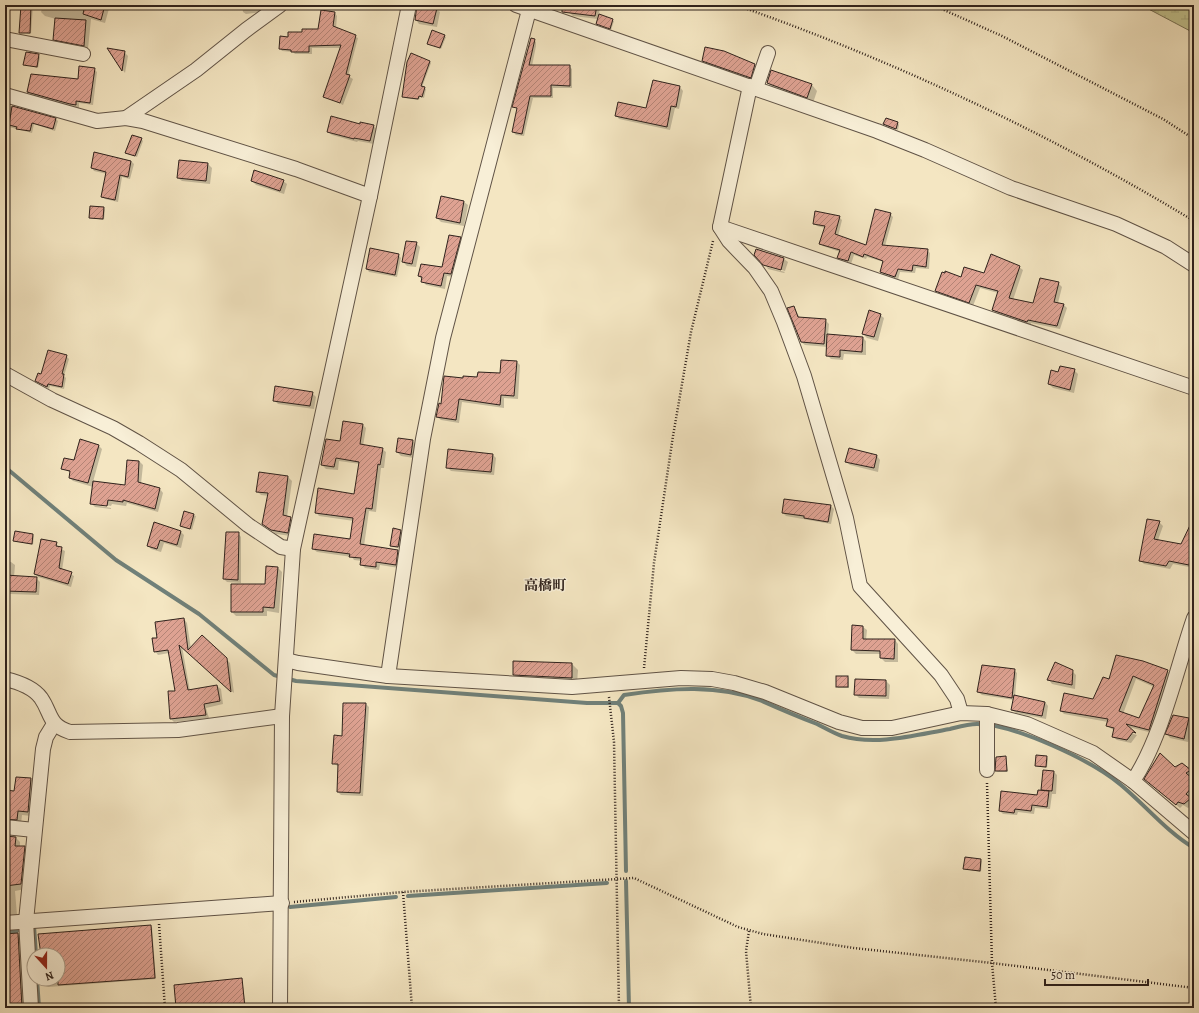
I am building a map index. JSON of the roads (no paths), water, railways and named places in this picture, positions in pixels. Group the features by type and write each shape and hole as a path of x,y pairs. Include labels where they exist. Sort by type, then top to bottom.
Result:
{"street":[{"path":"126,118 196,70 280,5"},
{"path":"280,1008 282,903 282,716 293,549 370,196 409,5"},
{"path":"388,676 422,446 443,338 522,7 884,134 1011,188 1116,224 1166,247 1194,265"},
{"path":"5,39 83,54"},
{"path":"768,53 753,87 720,227 729,241 755,268 771,291 784,322 804,376 846,518 860,586 941,675 957,699 961,713"},
{"path":"5,95 96,121 126,118 143,121 281,164 370,196"},
{"path":"720,227 1194,388"},
{"path":"5,374 52,400 113,428 139,443 181,470 248,525 281,547 293,549"},
{"path":"1133,780 1146,759 1164,712 1194,618"},
{"path":"286,665 298,663 388,676 572,687 644,681 712,679 734,683 765,692 838,722 862,728 892,728 961,713 987,723 1027,724 1093,753 1133,780 1194,833"},
{"path":"5,679 17,682 30,689 40,698 54,724 70,732 178,730 282,716"},
{"path":"986,770 987,723"},
{"path":"31,1008 26,921 42,749 46,737 54,724"},
{"path":"5,827 34,830"},
{"path":"5,923 282,903"}],"waterway":[{"path":"5,467 116,560 199,614 274,675 296,681 587,703 618,703 624,695 677,689 712,690 729,692 762,701 842,736 869,740 882,740 910,736 970,724 993,726 1031,737 1092,765 1121,785 1166,827 1194,848"},
{"path":"618,703 621,706 623,713 626,871"},
{"path":"626,881 629,1008"},
{"path":"408,896 607,883"},
{"path":"290,907 396,897"},
{"path":"35,947 34,926 37,926"},
{"path":"5,932 17,931"},
{"path":"38,987 39,1008"}],"district":[{"name":"高橋町","path":"545,585"}]}
